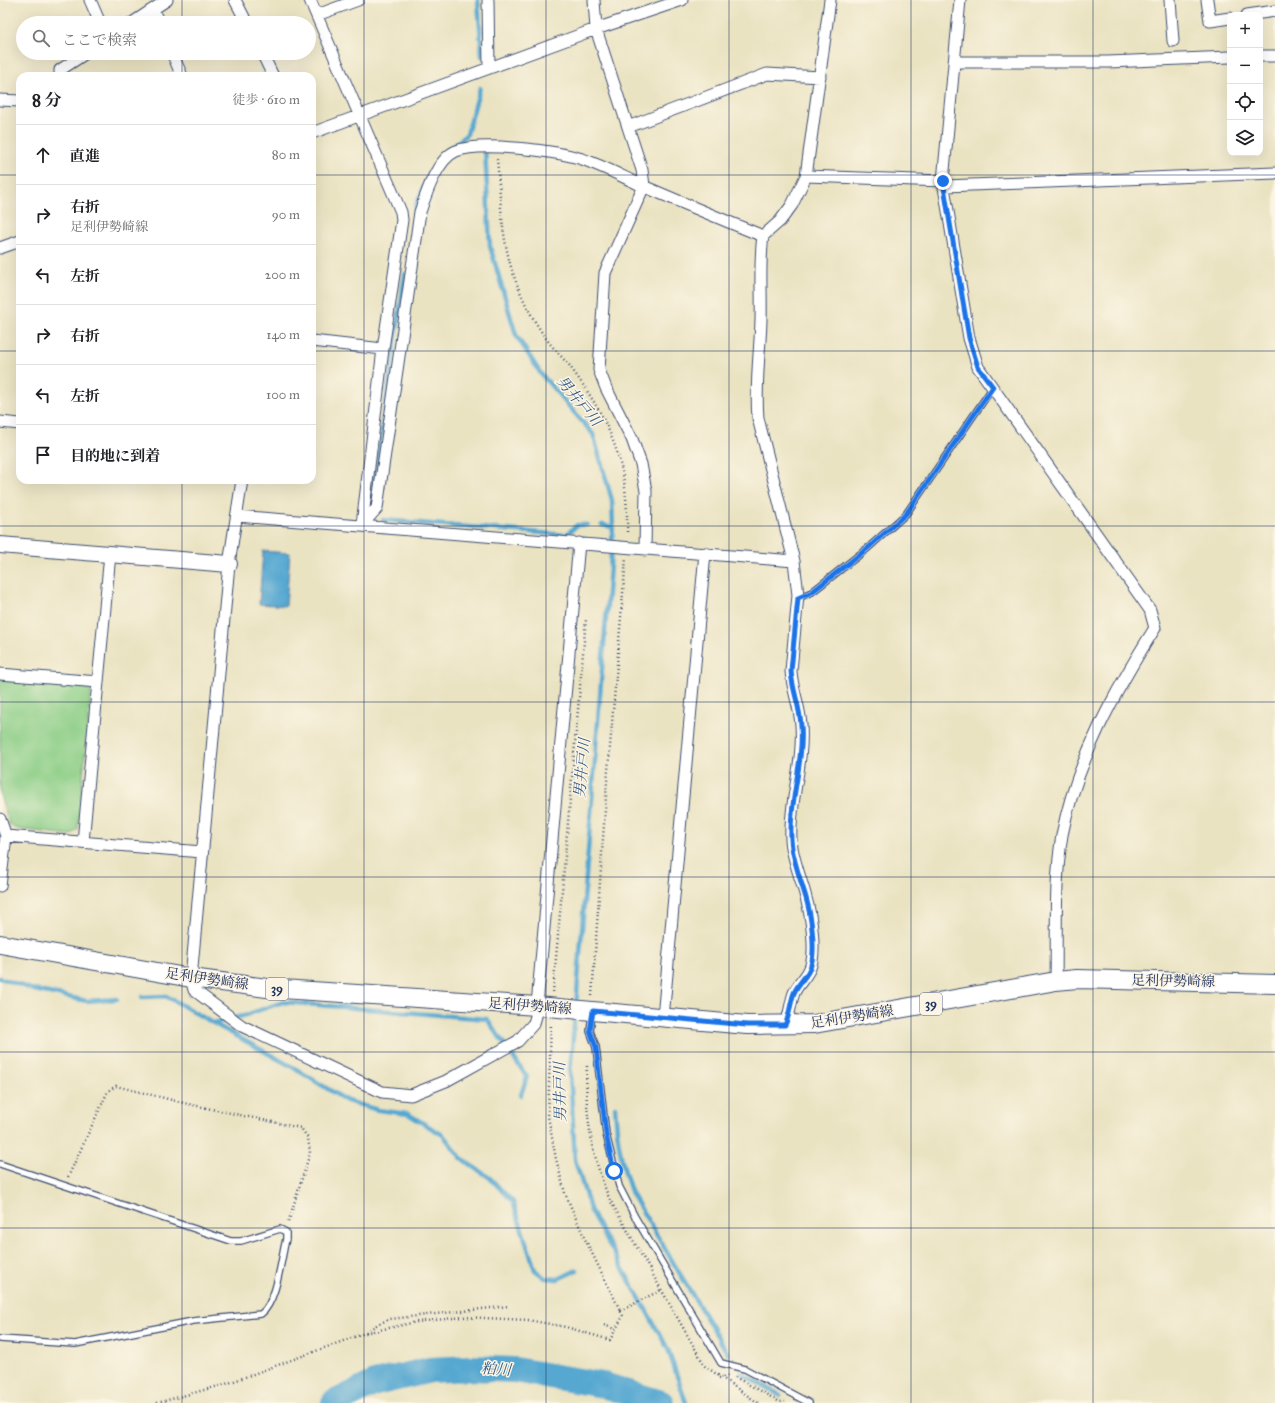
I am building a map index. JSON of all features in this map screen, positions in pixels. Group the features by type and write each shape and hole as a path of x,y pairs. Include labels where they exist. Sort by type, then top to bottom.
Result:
{"main road":[{"name":"足利伊勢崎線","path":"0,944 190,978 267,988 549,1008 590,1008 663,1018 747,1025 814,1024 861,1017 1056,981 1077,979 1275,984"}],"street":[{"path":"90,0 97,16"},
{"path":"143,16 167,0"},
{"path":"235,0 243,16"},
{"path":"310,0 401,212 402,220 383,349 362,525"},
{"path":"316,15 358,0"},
{"path":"488,0 489,68"},
{"path":"594,0 596,29 642,170 644,186 605,273 599,370 606,388 632,439 641,464 646,491 645,550"},
{"path":"316,131 359,114 596,29 682,0"},
{"path":"785,1025 789,1016 794,993 811,965 812,928 807,900 791,842 791,830 801,743 801,724 791,683 798,598 794,561 758,418 756,399 760,345 761,260 763,236 780,220 792,205 806,176 830,0"},
{"path":"960,0 944,184 969,338 978,367 1150,610 1154,628 1132,664 1094,739 1073,793 1062,836 1058,869 1056,981"},
{"path":"1170,0 1173,42"},
{"path":"1207,0 1210,21 1227,18"},
{"path":"153,10 156,16"},
{"path":"1263,12 1275,10"},
{"path":"1263,56 1275,56"},
{"path":"954,62 1108,62 1227,57"},
{"path":"60,72 60,70 75,60"},
{"path":"175,60 180,72"},
{"path":"265,60 271,72"},
{"path":"628,127 767,74 820,77"},
{"path":"0,100 16,101"},
{"path":"362,525 377,508 420,212 428,188 444,160 455,151 468,148 496,147 527,149 582,159 763,236"},
{"path":"806,176 944,184 1275,173"},
{"path":"0,248 16,242"},
{"path":"316,341 383,349"},
{"path":"0,422 16,424"},
{"path":"241,484 229,564 190,978 194,990 242,1026 382,1092 411,1095 446,1081 518,1041 549,1008 579,543"},
{"path":"237,516 794,561"},
{"path":"0,545 229,564"},
{"path":"663,1018 705,553"},
{"path":"83,842 110,554"},
{"path":"0,674 98,682"},
{"path":"0,819 6,836 0,886"},
{"path":"6,836 202,852"}],"lane":[{"path":"798,598 812,592 868,548 906,514 993,387"},
{"path":"590,1008 590,1031 596,1047 606,1134 617,1179 635,1217 721,1363 745,1369 809,1403"},
{"path":"0,1164 231,1241 241,1241 280,1229 286,1232 286,1239 271,1300 266,1310 260,1314 193,1321 75,1344 0,1339"}],"path":[{"path":"496,157 504,230 516,284 532,317 546,338 581,382 609,428 618,450 625,481 628,506 590,1008"},
{"path":"157,1403 226,1384 365,1333 417,1322 476,1317 528,1320 566,1327 610,1340 623,1316 584,1237 565,1193 556,1159 548,1116 549,1008 586,614"},
{"path":"64,1185 108,1091 116,1086 188,1104 301,1128 308,1138 310,1153 286,1232"},
{"path":"620,1312 661,1290"},
{"path":"365,1333 378,1324 390,1319 509,1306"},
{"path":"604,1325 615,1329"},
{"path":"719,1378 731,1375 780,1402 788,1401 794,1396"}],"green space":[{"path":"0,678 85,685 91,691 78,829 71,835 18,829 10,826 0,795"}],"water":[{"path":"263,551 290,553 286,606 259,604"}],"waterway":[{"name":"男井戸川","path":"478,0 482,56"},
{"name":"男井戸川","path":"448,151 467,134 480,88"},
{"name":"男井戸川","path":"485,148 490,246 516,335 541,374 593,434 612,500 613,527 576,1006"},
{"path":"415,213 416,204 429,176"},
{"path":"371,504 405,274"},
{"path":"383,520 566,535 577,525 587,525"},
{"path":"602,525 613,527"},
{"path":"0,978 34,990 87,1001 117,999"},
{"path":"142,997 166,996 213,1023 243,1016 283,1002 487,1019 527,1077 521,1095"},
{"name":"男井戸川","path":"575,1013 570,1072 575,1160 591,1212 668,1349 686,1403"},
{"path":"213,1023 296,1069 347,1101 378,1110 408,1114 443,1135 462,1159 490,1178 513,1202 535,1270 545,1278 558,1279 577,1270"},
{"path":"615,1107 620,1151 632,1194 728,1354"},
{"name":"粕川","path":"334,1403 375,1383 430,1370 471,1368 515,1370 603,1385 661,1403"},
{"path":"741,1373 780,1395"}],"route":[{"path":"614,1171 606,1134 596,1047 594,1038 590,1031 593,1011 747,1025 785,1025 789,1016 794,993 811,965 812,928 807,900 791,842 790,824 794,804 801,743 801,724 791,683 798,598 812,592 868,548 906,514 993,387 978,367 969,338 943,181"}]}
